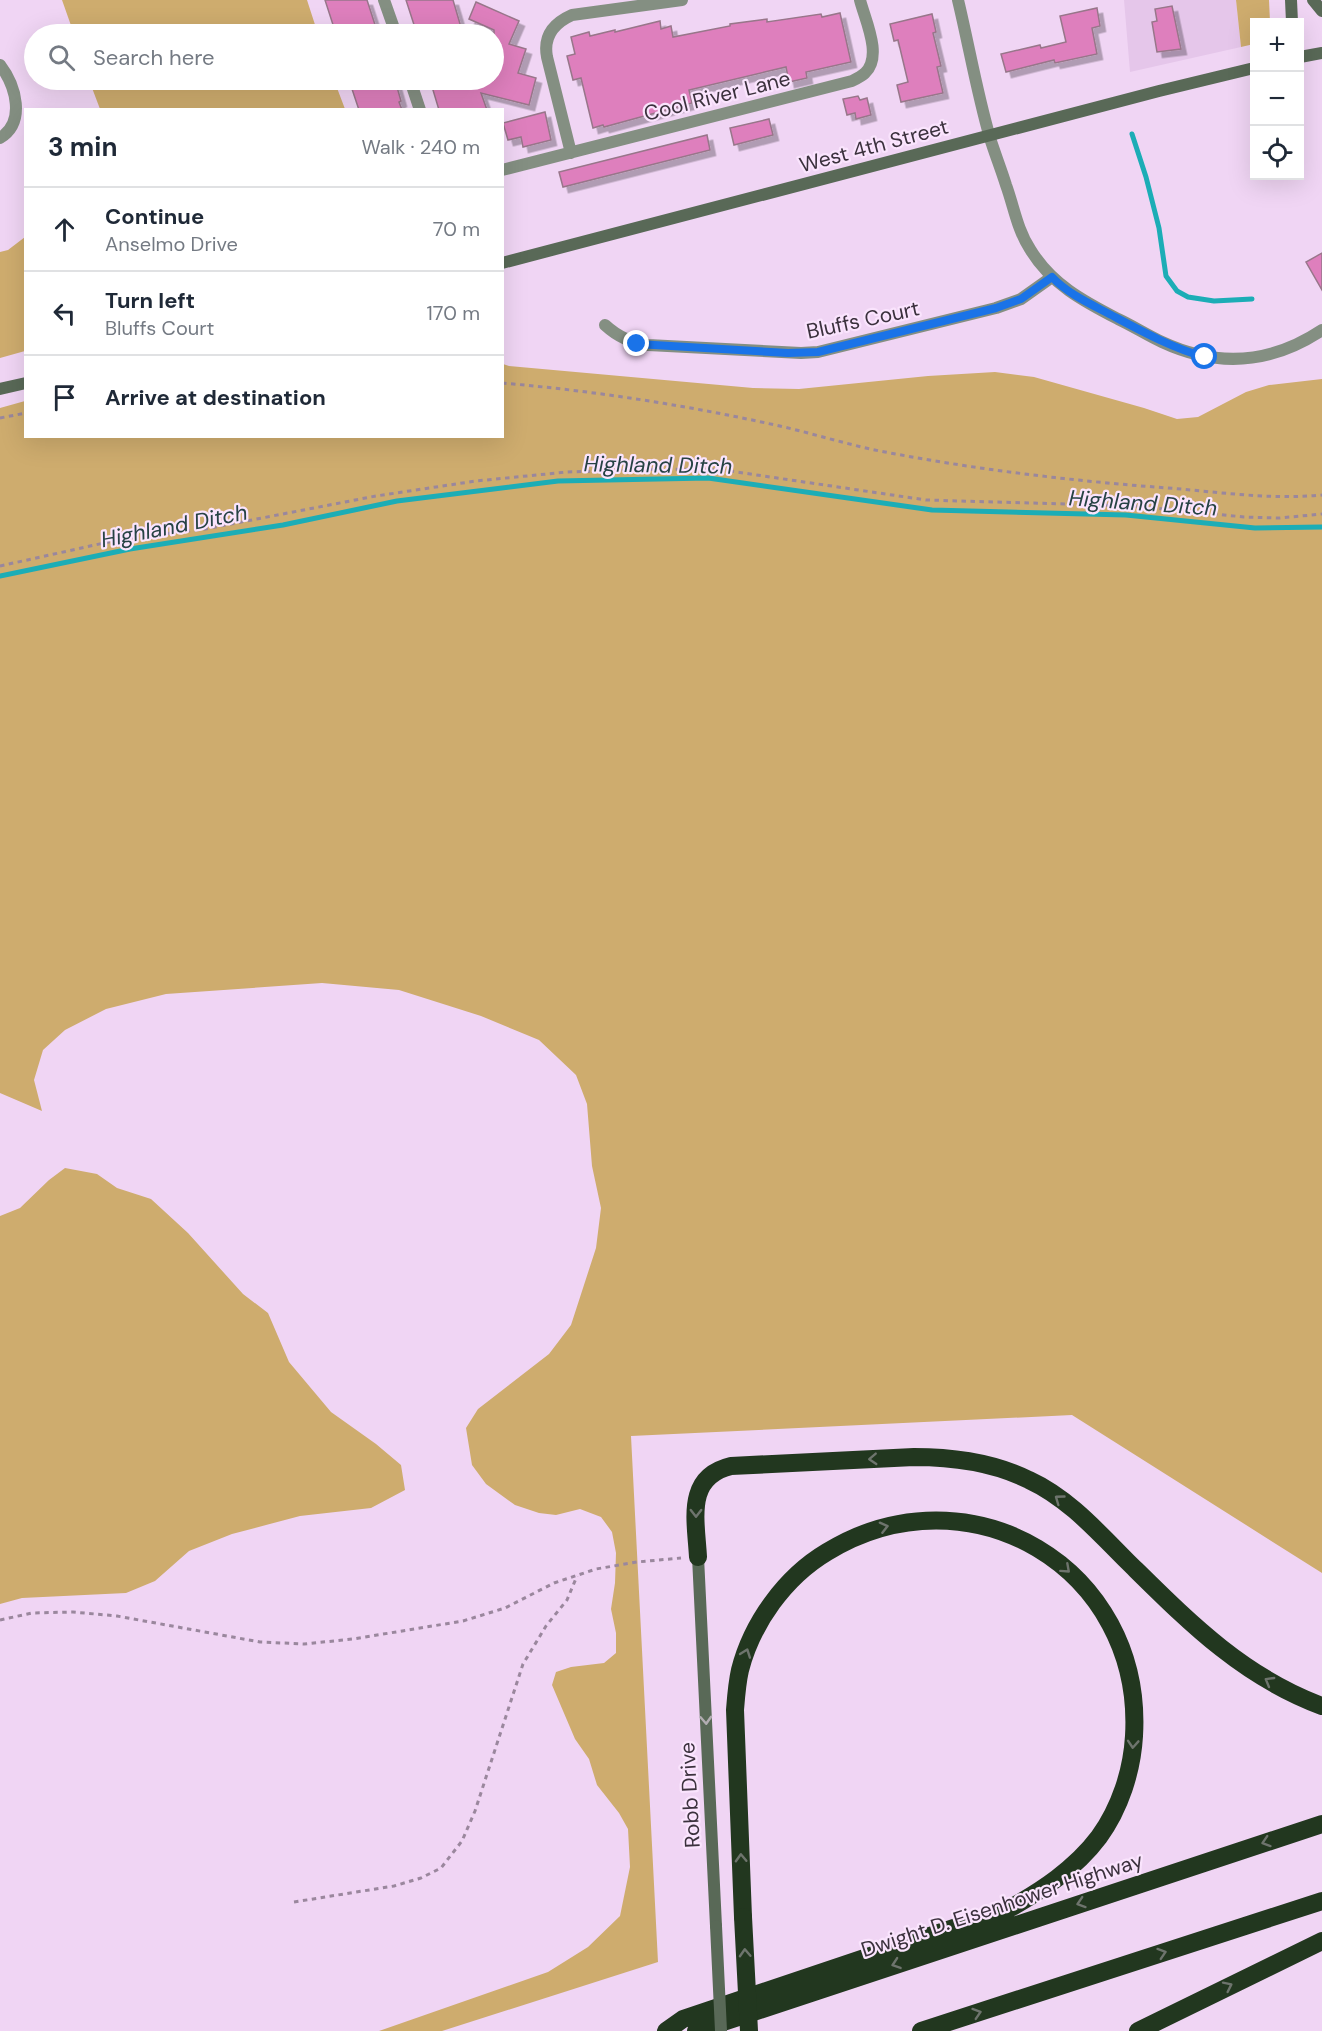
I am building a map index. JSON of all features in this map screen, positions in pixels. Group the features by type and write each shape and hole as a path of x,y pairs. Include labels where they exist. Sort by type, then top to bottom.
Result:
{"highway":[{"path":"698,1557 697,1498 704,1480 719,1469 731,1466 914,1457 944,1457 973,1461 1020,1476 1051,1492 1090,1524 1184,1617 1224,1652 1246,1668 1322,1707"},
{"path":"666,2031 683,2019 1007,1910 1038,1893 1085,1853 1100,1836 1115,1809 1133,1753 1134,1694 1128,1666 1117,1637 1103,1611 1086,1588 1064,1566 1040,1550 1013,1536 985,1526 957,1521 926,1520 897,1523 868,1531 816,1558 793,1577 774,1600 758,1626 746,1652 737,1683 735,1710 743,1917 750,2031"},
{"name":"Dwight D. Eisenhower Highway","path":"696,2031 1322,1824"},
{"path":"921,2031 1322,1901"},
{"path":"1138,2031 1322,1941"}],"main road":[{"path":"1291,0 1292,18"},
{"path":"1313,0 1322,11"},
{"path":"1304,56 1322,53"},
{"name":"West 4th Street","path":"504,262 1250,69"},
{"path":"0,389 24,383"},
{"name":"Robb Drive","path":"698,1557 721,2031"}],"street":[{"path":"384,0 392,24"},
{"path":"571,153 547,57 546,41 550,33 563,19 572,15 682,0"},
{"name":"Cool River Lane","path":"504,170 852,81 865,73 871,64 873,52 860,0"},
{"path":"958,0 990,136 1020,231 1030,250 1067,291 1161,342 1205,357 1229,360 1272,354 1291,348 1322,330"},
{"path":"0,65 8,76 16,108 16,122 8,133 0,138"},
{"path":"413,90 419,108"},
{"name":"Bluffs Court","path":"605,325 625,340 648,345 794,353 818,352 996,308 1021,299 1052,277"}],"path":[{"path":"504,383 604,393 657,401 776,425 882,451 1015,473 1076,481 1264,496 1322,495"},
{"path":"0,418 24,413"},
{"path":"0,566 122,539 205,530 376,496 527,475 589,471 723,470 926,500 1135,506 1244,518 1280,518 1322,514"},
{"path":"0,1620 32,1613 73,1612 117,1616 260,1642 304,1644 353,1639 464,1621 505,1608 554,1583 596,1569 637,1562 698,1557"},
{"path":"294,1902 394,1886 422,1878 441,1868 462,1841 475,1811 523,1664 546,1626 567,1600 577,1576"}],"shaded area":[{"path":"62,0 307,0 315,24 70,24"},
{"path":"1124,0 1236,0 1241,47 1130,72"},
{"path":"1236,0 1269,0 1270,18 1250,18 1250,45 1241,47"},
{"path":"93,90 338,90 345,108 100,108"},
{"path":"24,238 24,351 0,358 0,252 8,250"},
{"path":"504,364 753,388 799,389 928,376 995,372 1034,377 1177,419 1198,417 1246,392 1269,385 1322,379 1322,1573 1072,1415 631,1436 658,1962 442,2031 379,2031 548,1972 588,1947 620,1916 630,1867 628,1829 619,1813 597,1785 589,1759 575,1739 552,1685 556,1672 571,1667 604,1663 616,1653 616,1633 611,1609 616,1553 612,1532 601,1517 580,1509 556,1515 539,1513 515,1505 486,1484 472,1465 466,1428 478,1409 549,1354 571,1325 596,1248 601,1208 592,1166 587,1104 576,1075 539,1040 481,1016 399,990 322,983 166,994 106,1009 65,1030 43,1050 34,1080 42,1111 0,1093 0,408 24,401 24,438 504,438"},
{"path":"65,1168 97,1174 117,1188 151,1199 188,1233 243,1294 268,1313 289,1362 331,1412 401,1465 405,1490 371,1508 300,1516 232,1534 189,1551 155,1581 126,1593 22,1598 0,1604 0,1216 20,1208"}],"building":[{"path":"325,0 367,0 375,24 333,24"},
{"path":"406,0 453,0 460,24 414,24"},
{"path":"476,2 519,21 509,44 526,49 518,73 536,78 529,105 481,93 486,108 438,108 433,90 504,90 504,24 480,24 469,19"},
{"path":"1172,6 1181,49 1157,52 1152,22 1157,21 1155,9"},
{"path":"1097,8 1100,26 1092,28 1097,54 1055,63 1054,60 1006,72 1001,54 1066,42 1060,16"},
{"path":"840,13 851,62 806,72 807,78 789,82 786,67 689,90 692,103 604,127 603,125 593,128 581,78 573,80 567,56 575,54 571,37 589,32 590,36 660,21 661,29 671,26 673,37 730,26 730,24 767,19 767,22 821,14 822,17"},
{"path":"932,14 936,32 933,33 941,66 937,67 943,93 901,102 897,85 908,82 898,40 894,41 890,24"},
{"path":"352,90 398,90 401,108 358,108"},
{"path":"858,96 860,100 867,98 871,115 856,119 855,113 847,115 843,99"},
{"path":"545,112 551,140 523,147 521,137 508,140 504,123"},
{"path":"769,119 773,135 734,145 730,128"},
{"path":"707,135 710,150 563,187 559,172"},
{"path":"1322,253 1322,290 1306,262"}],"waterway":[{"path":"1132,134 1159,228 1166,276 1177,291 1188,297 1214,301 1252,299"},
{"name":"Highland Ditch","path":"0,576 130,549 283,525 397,501 558,481 708,478 932,510 1126,515 1255,528 1322,527"}],"route":[{"path":"637,344 788,353 818,352 1010,304 1052,277 1067,291 1161,342 1205,357"}]}
